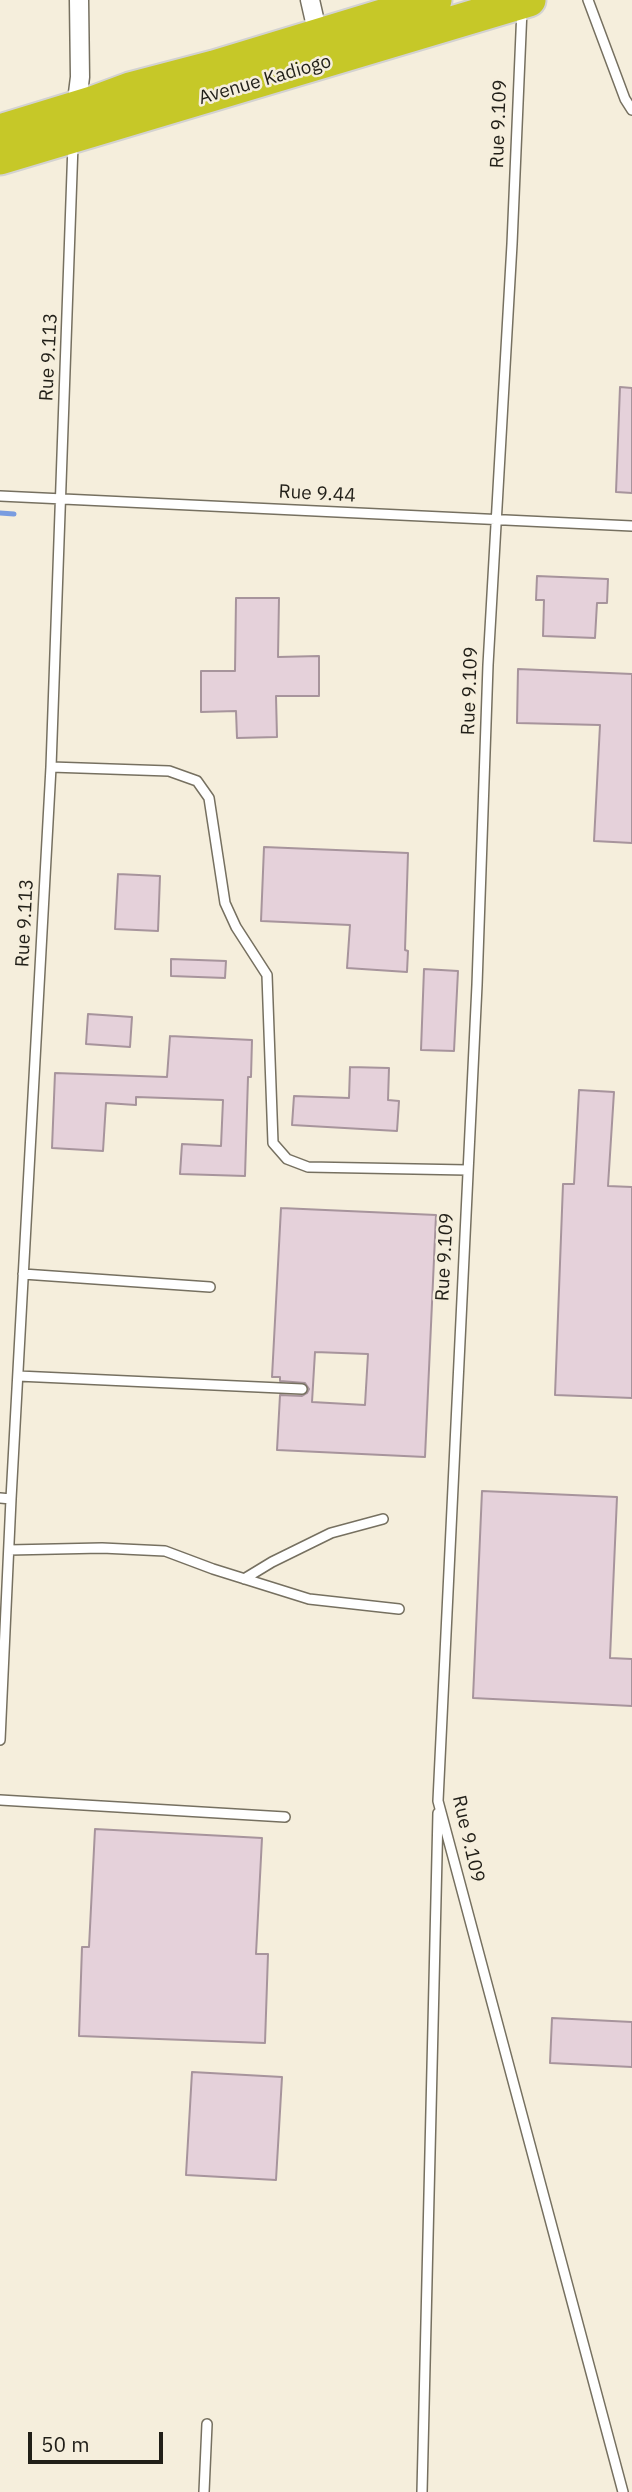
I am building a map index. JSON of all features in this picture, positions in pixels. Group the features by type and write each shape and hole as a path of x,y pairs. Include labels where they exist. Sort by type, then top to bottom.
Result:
{"highway":[{"name":"Avenue Kadiogo","path":"0,158 75,122 130,89 435,0"},
{"name":"Avenue Kadiogo","path":"0,131 75,122 524,1"}],"street":[{"path":"75,122 80,77 79,0"},
{"path":"310,0 318,35"}],"lane":[{"path":"588,0 625,99 632,110"},
{"name":"Rue 9.109","path":"524,1 495,521 438,1801 623,2492"},
{"name":"Rue 9.113","path":"0,1740 51,767 75,122"},
{"name":"Rue 9.44","path":"0,496 632,526"},
{"path":"51,767 169,771 197,781 209,798 225,903 236,927 267,975 273,1143 288,1159 308,1167 467,1170"},
{"path":"23,1275 210,1287"},
{"path":"18,1376 302,1389"},
{"path":"0,1498 11,1499"},
{"path":"244,1579 272,1562 331,1534 383,1519"},
{"path":"9,1550 102,1548 165,1551 309,1599 399,1609"},
{"path":"0,1800 285,1817"},
{"path":"422,2492 438,1801"},
{"path":"204,2492 207,2424"}],"building":[{"path":"620,387 632,388 632,493 616,492"},
{"path":"537,576 608,579 607,603 597,603 595,638 543,636 544,600 536,600"},
{"path":"236,598 279,598 278,657 319,656 319,696 276,696 277,737 237,738 236,711 201,712 201,671 235,671"},
{"path":"518,669 632,674 632,843 594,841 600,725 517,723"},
{"path":"264,847 408,853 405,950 408,951 407,972 347,968 350,925 261,921"},
{"path":"118,874 160,876 158,931 115,929"},
{"path":"171,959 226,961 225,978 171,976"},
{"path":"424,969 458,971 454,1051 421,1050"},
{"path":"88,1014 132,1017 130,1047 86,1044"},
{"path":"170,1036 252,1040 245,1176 180,1174 182,1144 221,1146 223,1100 136,1097 136,1105 106,1103 103,1151 52,1148 55,1073 167,1077"},
{"path":"350,1067 389,1068 388,1100 399,1101 397,1131 292,1125 294,1096 349,1098"},
{"path":"579,1090 614,1092 608,1186 632,1187 632,1398 555,1395 563,1184 574,1184"},
{"path":"281,1208 436,1215 425,1457 277,1450 280,1395 302,1396 309,1389 305,1383 280,1381 280,1377 272,1377","holes":["315,1352 368,1354 365,1405 312,1402"]},
{"path":"482,1491 617,1497 610,1658 632,1659 632,1706 473,1698"},
{"path":"95,1829 262,1838 256,1954 268,1954 265,2043 79,2036 82,1947 89,1947"},
{"path":"552,2018 632,2022 632,2067 550,2063"},
{"path":"192,2072 282,2077 276,2180 186,2175"}],"waterway":[{"path":"0,513 14,514"}]}
